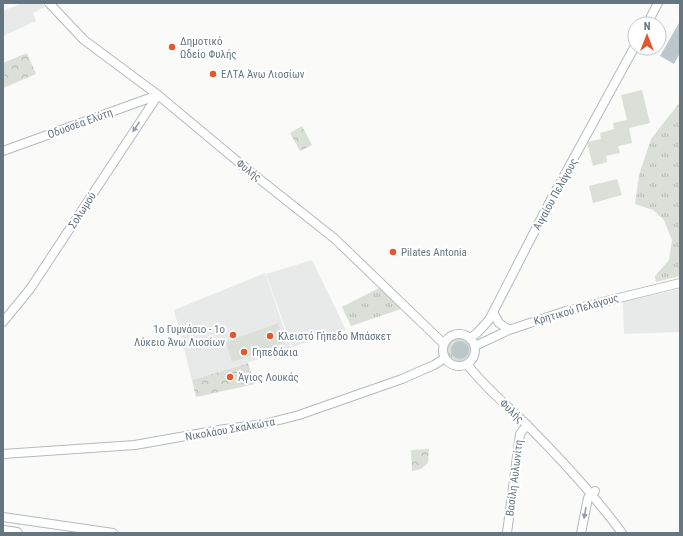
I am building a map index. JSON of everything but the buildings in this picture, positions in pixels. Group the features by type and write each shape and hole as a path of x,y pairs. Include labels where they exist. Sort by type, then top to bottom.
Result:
{"highway":[{"path":"3,531 17,533"}],"street":[{"name":"Φυλής","path":"48,3 84,40 158,95 242,165 335,239 444,344"},
{"path":"651,16 658,3"},
{"name":"Αιγαίου Πελάγους","path":"470,338 484,326 493,312 546,209 630,56"},
{"name":"Οδυσσέα Ελύτη","path":"3,151 158,95"},
{"name":"Σολωμού","path":"3,322 30,289 52,257 158,95"},
{"name":"Κρητικού Πελάγους","path":"475,346 509,330 593,303 680,283"},
{"path":"493,312 499,324 509,330"},
{"path":"456,334 461,334 470,338 475,346 474,356 467,364 458,366 449,362 446,358 444,344 448,339 456,334"},
{"name":"Νικολάου Σκαλκώτα","path":"3,454 136,445 218,430 264,424 299,415 402,379 446,358"},
{"name":"Φυλής","path":"467,364 484,384 593,492 627,533"},
{"name":"Βασίλη Αυλωνίτη","path":"507,533 520,434 527,425"},
{"name":"Φυλής","path":"593,492 622,533"},
{"path":"581,533 587,499 593,492"},
{"path":"3,517 113,533"}],"shaded area":[{"path":"22,3 42,3 45,7 33,13 36,21 3,36 3,11"},
{"path":"679,23 680,53 674,64 660,56 667,56 667,44"},
{"path":"312,260 346,330 292,347 266,274"},
{"name":"1ο Γυμνάσιο - 1ο Λύκειο Άνω Λιοσίων","path":"265,273 291,349 192,380 174,310"},
{"path":"680,289 680,332 624,334 623,302"},
{"path":"456,341 464,341 469,346 467,357 464,359 456,359 451,354 451,346"}],"green space":[{"path":"27,53 36,74 3,88 3,63"},
{"path":"642,90 650,123 629,128 632,143 618,146 620,153 606,156 607,162 593,166 587,142 601,139 600,133 614,129 613,123 627,120 621,95"},
{"path":"680,102 680,276 656,282 655,276 669,260 672,240 664,220 653,210 635,204 639,175 651,139"},
{"path":"302,126 312,145 300,151 290,133"},
{"path":"617,179 622,195 593,203 589,186"},
{"path":"379,288 401,309 351,326 342,307"},
{"name":"Γηπεδάκια","path":"278,323 286,342 232,362 226,342"},
{"path":"460,337 470,340 473,350 470,360 460,363 450,360 447,350 450,340"},
{"path":"248,363 255,384 196,397 192,380"},
{"path":"429,449 428,463 421,469 412,471 411,450"}],"place":[{"name":"Δημοτικό Ωδείο Φυλής","path":"172,47"},
{"name":"ΕΛΤΑ Άνω Λιοσίων","path":"213,74"},
{"name":"Pilates Antonia","path":"393,252"},
{"name":"1ο Γυμνάσιο - 1ο Λύκειο Άνω Λιοσίων","path":"233,335"},
{"name":"Κλειστό Γήπεδο Μπάσκετ","path":"270,336"},
{"name":"Γηπεδάκια","path":"244,352"},
{"name":"Άγιος Λουκάς","path":"230,377"}]}
